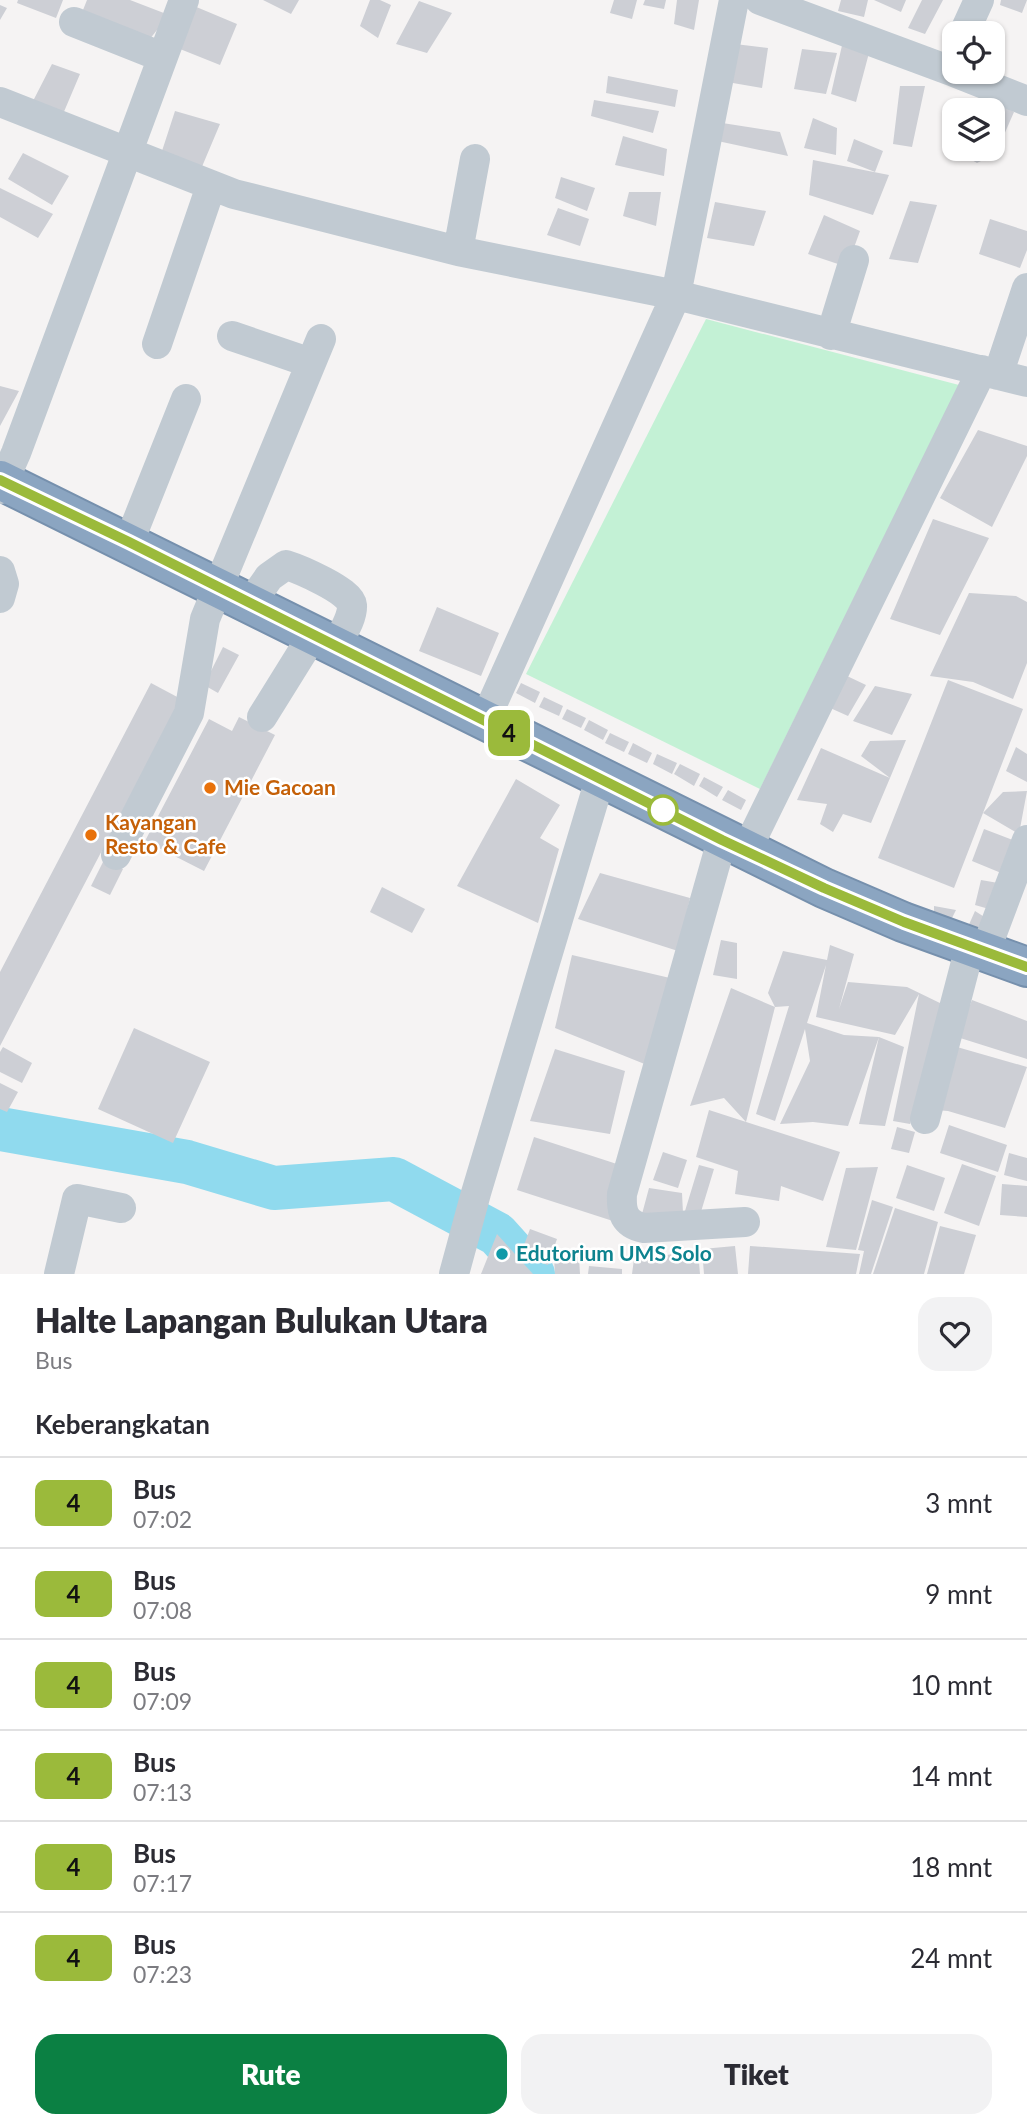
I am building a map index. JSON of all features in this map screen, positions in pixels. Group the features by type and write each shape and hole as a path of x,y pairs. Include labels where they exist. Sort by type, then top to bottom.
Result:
{"highway":[{"path":"1,483 129,542 600,779 824,888 977,950 1027,967"}],"street":[{"path":"1,483 184,0"},
{"path":"485,720 676,295 734,0"},
{"path":"760,0 942,64"},
{"path":"969,21 979,0"},
{"path":"74,22 162,57"},
{"path":"988,84 1027,102"},
{"path":"0,102 126,154 234,194 458,251 676,295 1027,382"},
{"path":"458,251 475,159"},
{"path":"157,344 211,186"},
{"path":"831,334 854,260"},
{"path":"745,1222 644,1228 634,1226 626,1220 621,1207 622,1194 734,845 990,372 1027,288"},
{"path":"116,855 189,713 201,635 234,595 316,351 232,336"},
{"path":"129,542 186,399"},
{"path":"234,595 286,565 344,592 351,600 349,620 324,641 262,717"},
{"path":"0,571 4,584 0,598"},
{"path":"454,1274 600,779"},
{"path":"925,1119 977,950 1027,840"},
{"path":"59,1274 77,1199 121,1208"}],"green space":[{"path":"706,319 959,385 760,789 526,674"}],"building":[{"path":"18,0 63,0 56,18 17,3"},
{"path":"87,0 130,0 169,15 145,45 79,20"},
{"path":"263,0 299,0 291,14"},
{"path":"370,0 380,0 391,5 378,38 360,26"},
{"path":"614,0 637,0 632,19 610,13"},
{"path":"645,0 666,0 664,9 643,5"},
{"path":"677,0 699,0 694,30 674,24"},
{"path":"841,0 868,0 864,17 838,11"},
{"path":"874,0 906,0 901,12"},
{"path":"922,0 943,0 925,34 908,28"},
{"path":"1001,0 1027,0 1022,13 1000,5"},
{"path":"419,1 452,13 427,53 396,44"},
{"path":"0,5 7,8 0,20"},
{"path":"194,6 237,24 220,65 180,49"},
{"path":"843,41 869,53 856,102 831,94"},
{"path":"735,44 768,48 762,88 727,82"},
{"path":"802,49 837,53 826,94 794,89"},
{"path":"52,64 80,74 63,114 33,101"},
{"path":"608,76 678,90 675,107 606,93"},
{"path":"900,86 925,86 912,147 893,144"},
{"path":"983,92 992,98 980,98"},
{"path":"594,100 659,111 653,133 591,116"},
{"path":"1005,106 1014,112 1005,133"},
{"path":"175,111 220,124 201,169 162,151"},
{"path":"813,118 837,128 836,155 804,148"},
{"path":"716,122 780,132 788,156 713,140"},
{"path":"623,136 667,149 664,176 615,165"},
{"path":"854,139 883,151 875,172 847,161"},
{"path":"23,153 69,176 52,205 8,179"},
{"path":"813,160 889,175 873,215 809,195"},
{"path":"561,177 595,188 587,211 555,198"},
{"path":"0,188 53,214 38,238 0,217"},
{"path":"629,192 661,192 656,226 623,216"},
{"path":"910,201 937,205 918,263 889,259"},
{"path":"715,202 766,211 754,246 707,238"},
{"path":"558,208 589,219 580,246 547,235"},
{"path":"824,215 860,231 847,267 808,254"},
{"path":"990,219 1027,231 1027,250 1020,268 979,254"},
{"path":"0,386 19,391 0,426"},
{"path":"978,430 1027,446 1027,456 992,527 940,498"},
{"path":"933,519 989,538 940,635 890,619"},
{"path":"969,593 1016,596 1027,602 1027,663 1013,699 973,682 930,676"},
{"path":"437,607 499,633 481,676 419,651"},
{"path":"223,647 239,655 218,693 204,685"},
{"path":"847,676 866,685 848,716 828,707"},
{"path":"948,680 1023,709 954,888 878,858"},
{"name":"Kayangan Resto & Cafe","path":"151,683 181,699 0,1046 0,972"},
{"path":"521,683 540,692 535,703 516,693"},
{"path":"875,686 912,694 892,735 853,721"},
{"path":"544,697 563,706 559,716 539,707"},
{"path":"567,709 586,718 581,728 562,719"},
{"name":"Mie Gacoan","path":"239,717 275,735 204,871 145,841 209,719 232,731"},
{"path":"589,720 608,730 603,740 584,730"},
{"path":"610,733 629,742 624,752 605,743"},
{"path":"906,740 890,778 861,756 870,741"},
{"path":"633,743 652,753 647,763 628,754"},
{"path":"1016,747 1027,754 1027,782 1006,771"},
{"path":"821,748 890,778 871,823 843,814 833,832 820,824 827,804 797,800"},
{"path":"657,754 677,763 672,774 653,764"},
{"path":"680,764 700,774 694,786 674,774"},
{"path":"704,777 723,787 717,797 699,786"},
{"path":"516,779 560,805 540,838 559,849 538,923 457,886"},
{"path":"728,790 746,800 741,810 722,800"},
{"path":"1027,791 1019,834 983,813 1003,792"},
{"path":"984,829 1018,842 1006,875 972,861"},
{"path":"104,860 123,869 110,895 91,886"},
{"path":"600,873 690,898 678,951 578,919"},
{"path":"981,880 1004,884 989,909 975,905"},
{"path":"382,887 425,909 412,933 370,912"},
{"path":"934,906 956,910 952,918 934,915"},
{"path":"975,911 986,918 983,935 967,929"},
{"path":"721,940 737,943 737,979 713,975"},
{"path":"830,945 854,954 839,1009 848,982 907,987 942,1004 910,1124 893,1121 919,994 895,1035 816,1017 826,965 807,1023 844,1035 879,1037 848,1126 813,1122 780,1124 810,1061 805,1029 775,1121 756,1114 789,1006 775,1007 768,993 783,951 827,960"},
{"path":"572,955 670,978 647,1065 555,1028"},
{"path":"731,988 775,1007 746,1122 724,1098 690,1106"},
{"path":"972,1000 1027,1021 1027,1059 957,1037"},
{"path":"134,1028 210,1062 173,1143 98,1109"},
{"path":"879,1037 904,1047 885,1126 859,1124"},
{"path":"3,1047 32,1063 22,1083 0,1072 0,1052"},
{"path":"957,1047 1027,1067 1005,1128 948,1111 935,1110"},
{"path":"555,1049 625,1071 610,1134 530,1121"},
{"path":"0,1083 18,1092 7,1112 0,1109"},
{"path":"709,1110 840,1152 823,1201 781,1186 779,1201 735,1194 738,1171 696,1157"},
{"path":"949,1125 1007,1145 998,1172 940,1153"},
{"path":"897,1127 915,1132 909,1153 891,1149"},
{"path":"534,1137 623,1166 616,1222 517,1190"},
{"path":"663,1152 687,1160 678,1188 653,1180"},
{"path":"1009,1153 1027,1158 1027,1181 1004,1175"},
{"path":"962,1164 996,1176 979,1226 944,1213"},
{"path":"699,1165 714,1169 700,1215 685,1211"},
{"path":"907,1165 945,1178 934,1211 896,1198"},
{"path":"878,1167 856,1250 826,1247 846,1168"},
{"path":"1002,1184 1027,1186 1027,1217 1000,1215"},
{"path":"649,1188 682,1193 683,1213 642,1214"},
{"path":"872,1200 893,1207 871,1274 859,1274 864,1251 858,1250"},
{"path":"895,1208 938,1222 924,1274 873,1274"},
{"path":"940,1226 976,1235 964,1274 927,1274"},
{"path":"530,1229 557,1239 548,1265 520,1256"},
{"name":"Edutorium UMS Solo","path":"497,1234 533,1274 481,1274"},
{"path":"735,1246 738,1274 704,1274 702,1249"},
{"path":"750,1246 860,1254 856,1274 748,1274"},
{"path":"698,1251 700,1274 632,1274 634,1259"},
{"path":"579,1257 580,1274 555,1274 554,1258"},
{"path":"589,1266 622,1269 622,1274 588,1274"}],"waterway":[{"path":"0,1129 187,1162 274,1188 394,1179 497,1234 533,1274"}],"bus line":[{"name":"4","path":"0,480 722,840 904,922 1027,967"}],"place":[{"name":"Mie Gacoan","path":"210,788"},
{"name":"Kayangan Resto & Cafe","path":"91,835"},
{"name":"Edutorium UMS Solo","path":"502,1254"}]}
